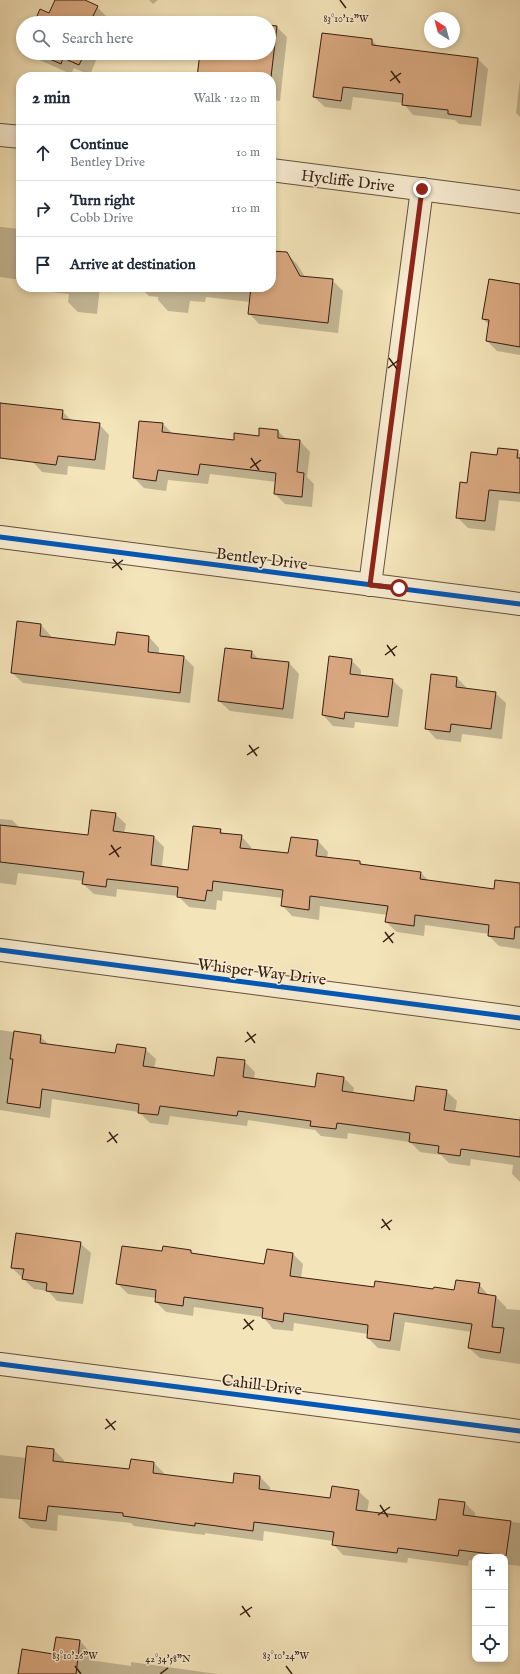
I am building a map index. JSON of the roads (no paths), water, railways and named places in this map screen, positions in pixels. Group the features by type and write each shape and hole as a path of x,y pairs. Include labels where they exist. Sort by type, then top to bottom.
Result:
{"street":[{"path":"0,135 16,137"},
{"name":"Hycliffe Drive","path":"276,171 520,202"},
{"path":"370,585 422,189"},
{"name":"Bentley Drive","path":"0,537 520,604"},
{"name":"Whisper Way Drive","path":"0,950 520,1018"},
{"name":"Cahill Drive","path":"0,1364 520,1431"}]}
